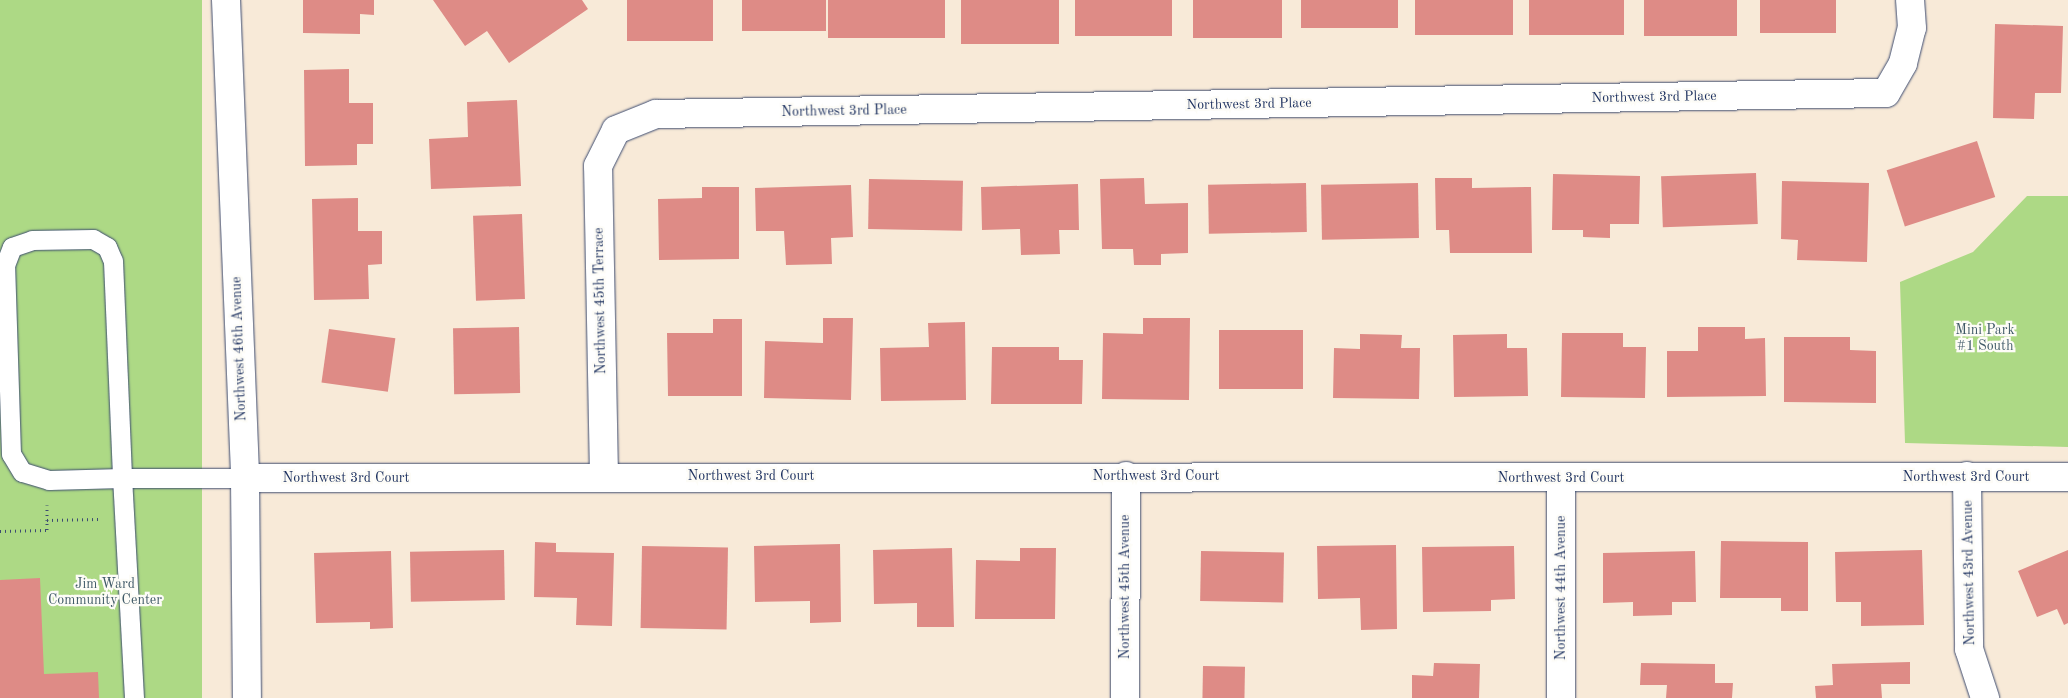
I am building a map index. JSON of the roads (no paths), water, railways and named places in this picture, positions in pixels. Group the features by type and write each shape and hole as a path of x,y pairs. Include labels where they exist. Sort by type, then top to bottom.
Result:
{"street":[{"name":"Northwest 46th Avenue","path":"226,0 244,478 247,698"},
{"name":"Northwest 3rd Place","path":"616,130 656,114 1886,93 1903,64 1912,28 1910,0"},
{"name":"Northwest 45th Terrace","path":"604,476 598,166 616,130"},
{"name":"Northwest 3rd Court","path":"244,478 604,476 2068,477"},
{"name":"Northwest 45th Avenue","path":"1125,698 1126,476"},
{"name":"Northwest 43rd Avenue","path":"1967,476 1969,649 1984,698"},
{"name":"Northwest 44th Avenue","path":"1561,478 1561,698"}],"lane":[{"path":"134,698 122,478 114,261 107,247 92,238 32,240 12,247 5,265 11,454 22,472 49,480 122,478 244,478"}],"park label":[{"name":"Mini Park #1 South","path":"1985,338"},
{"name":"Jim Ward Community Center","path":"105,592"}]}
